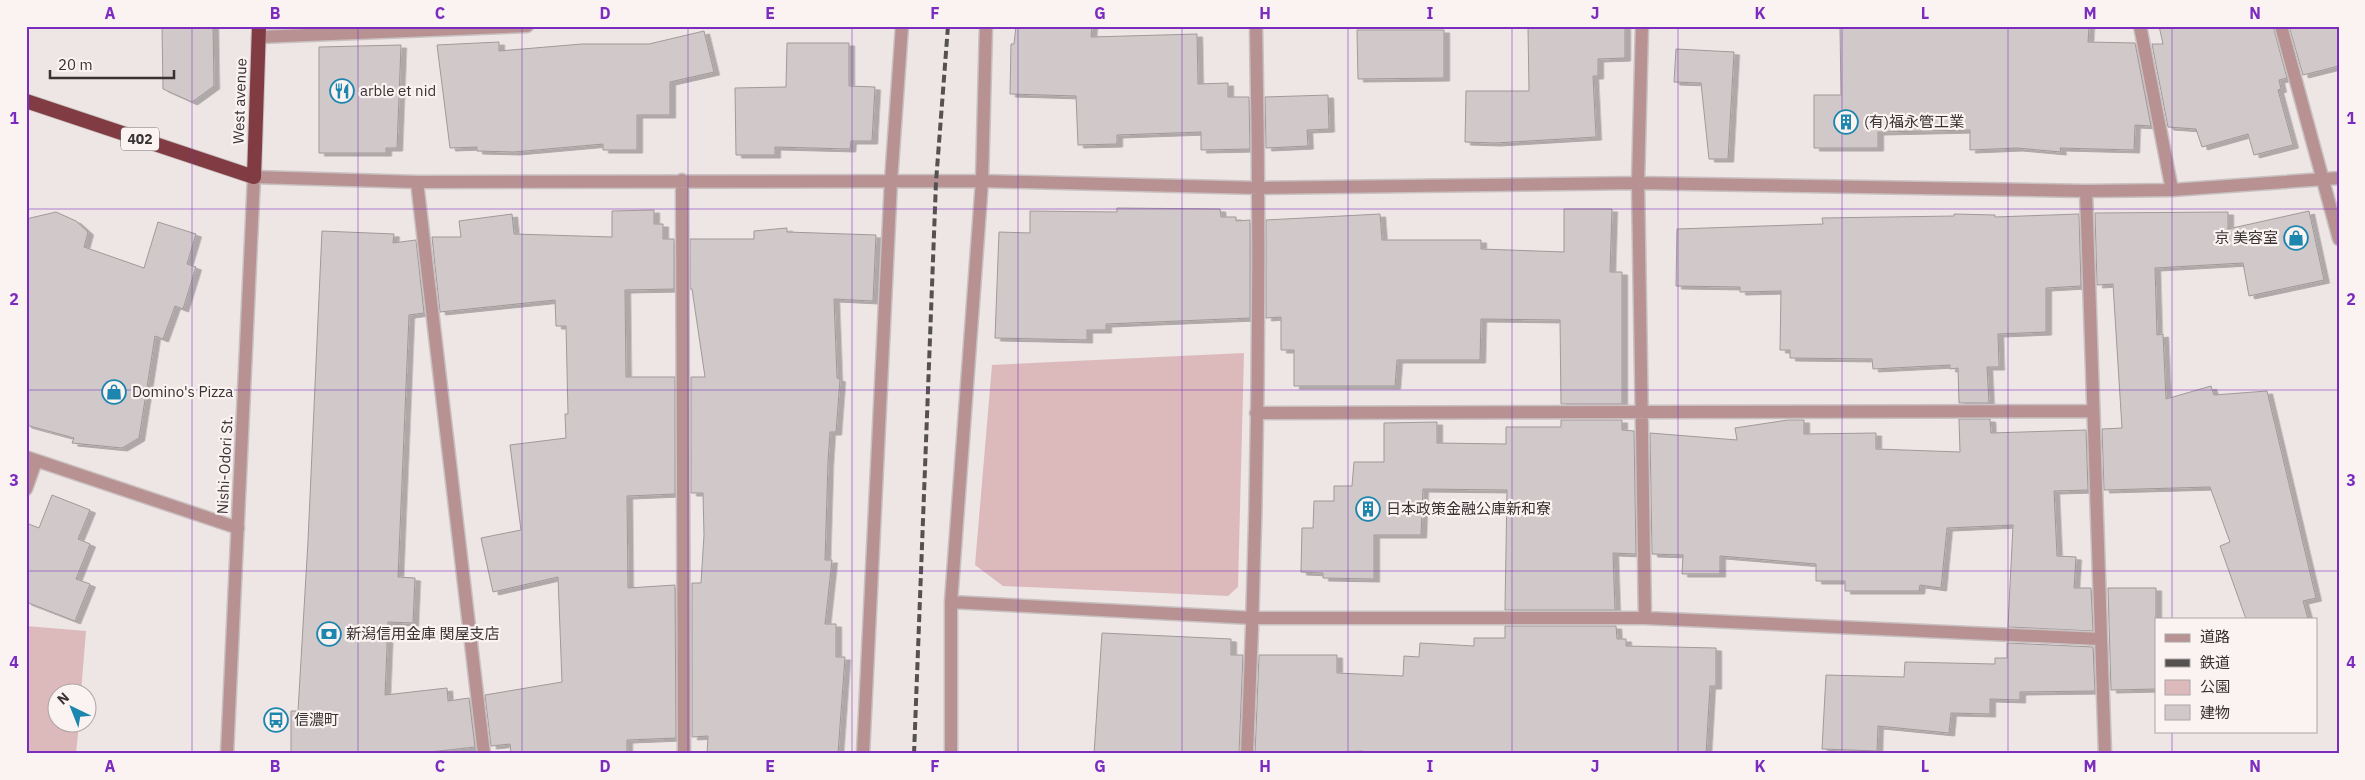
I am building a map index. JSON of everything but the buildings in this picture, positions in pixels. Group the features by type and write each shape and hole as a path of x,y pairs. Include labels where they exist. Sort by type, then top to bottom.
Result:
{"highway":[{"name":"West avenue","path":"254,177 258,32"},
{"name":"402","path":"26,101 254,177"}],"street":[{"path":"258,32 527,26"},
{"path":"862,754 902,26"},
{"path":"951,754 951,602 982,182 986,26"},
{"path":"1247,754 1253,618 1260,188 1256,26"},
{"path":"1642,26 1638,183 1645,618"},
{"path":"2140,26 2172,190"},
{"path":"2281,26 2339,239"},
{"path":"254,177 417,182 892,181 1260,188 1638,183 2086,191 2172,190 2339,178"},
{"name":"Nishi-Odori St.","path":"227,754 254,177"},
{"path":"682,180 684,754"},
{"path":"417,182 484,754"},
{"path":"2086,191 2105,754"},
{"path":"1256,413 2092,411"},
{"path":"26,490 31,459 238,528"},
{"path":"951,602 1253,618 1645,618 2100,639"}],"green space":[{"path":"1244,353 1238,587 1228,596 1003,586 975,565 992,365"},
{"path":"26,626 86,631 82,682 48,682 48,732 78,732 76,754 26,754"}],"railway":[{"path":"914,754 936,182 948,26"}],"place":[{"name":"arble et nid","path":"342,91"},
{"name":"(有)福永管工業","path":"1846,122"},
{"name":"京 美容室","path":"2296,238"},
{"name":"Domino's Pizza","path":"114,392"},
{"name":"日本政策金融公庫新和寮","path":"1368,509"},
{"name":"新潟信用金庫 関屋支店","path":"329,634"},
{"name":"信濃町","path":"276,720"}]}
